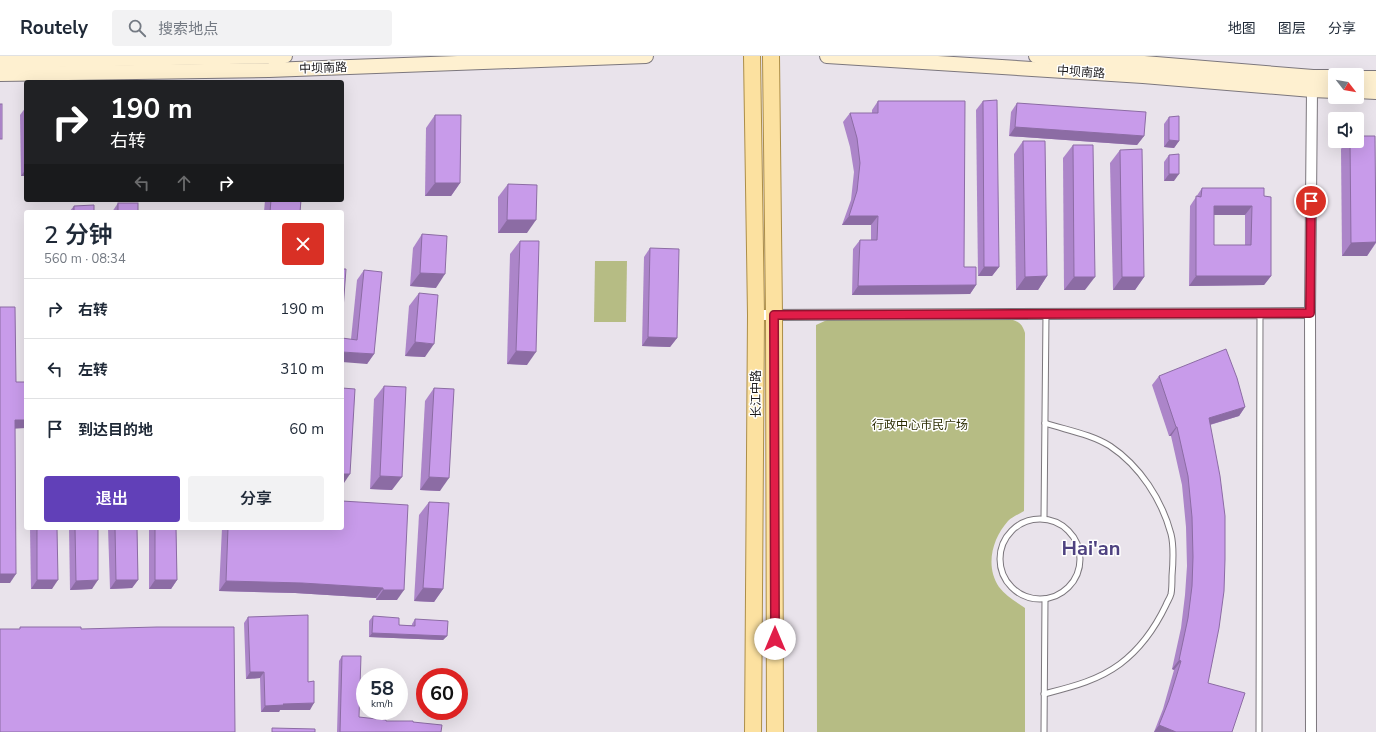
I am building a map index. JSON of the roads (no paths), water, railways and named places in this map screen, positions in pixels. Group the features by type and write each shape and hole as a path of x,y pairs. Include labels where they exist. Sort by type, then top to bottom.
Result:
{"main road":[{"name":"中坝南路","path":"0,61 285,56"},
{"name":"中坝南路","path":"0,74 268,70 646,56"},
{"name":"长江中路","path":"752,56 756,315 753,732"},
{"name":"长江中路","path":"771,56 774,315 775,732"},
{"name":"中坝南路","path":"827,56 1143,76 1328,91"},
{"name":"中坝南路","path":"1036,56 1328,77"},
{"path":"1364,78 1376,78"},
{"path":"1364,91 1376,92"}],"street":[{"path":"1143,76 1145,56"},
{"path":"1311,732 1310,313 1312,90"},
{"path":"756,315 1310,313"}],"lane":[{"path":"1259,732 1260,313"},
{"path":"1044,518 1046,314"},
{"path":"1044,694 1078,686 1099,677 1120,664 1143,642 1159,620 1171,594 1173,564 1171,535 1160,505 1147,482 1132,465 1109,446 1085,435 1045,423"},
{"path":"1044,518 1060,523 1072,534 1079,549 1080,566 1076,578 1068,588 1057,595 1044,599 1028,597 1014,589 1004,576 1000,559 1003,543 1013,529 1027,521 1044,518"},
{"path":"1044,599 1044,732"}],"district":[{"name":"Hai'an","path":"1091,548"}],"park label":[{"name":"行政中心市民广场","path":"920,425"}]}
